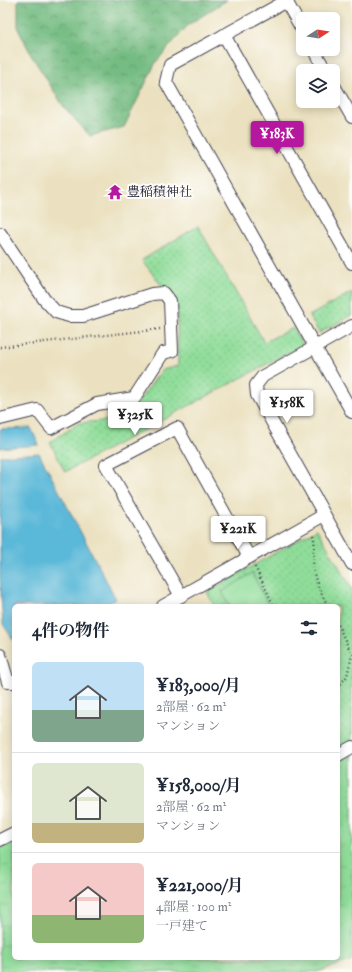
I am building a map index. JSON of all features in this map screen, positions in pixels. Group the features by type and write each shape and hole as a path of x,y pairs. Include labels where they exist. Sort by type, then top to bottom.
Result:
{"street":[{"path":"296,18 287,1 170,65 166,82 352,412"},
{"path":"224,35 352,263"},
{"path":"340,96 352,117"},
{"path":"0,233 44,299 56,312 69,316 83,316 152,294 164,293 170,301 172,351 163,353 134,398 98,404 51,428 37,410 0,419"},
{"path":"352,326 263,376 256,384 257,395 352,564"},
{"path":"181,596 106,465 177,428 249,557"},
{"path":"167,604 324,515"},
{"path":"0,655 8,682 12,682"},
{"path":"340,754 352,747"},
{"path":"0,840 12,834"}],"path":[{"path":"0,347 171,328"},
{"path":"311,523 315,542 313,565 317,584 327,604"},
{"path":"249,557 273,604"},
{"path":"340,629 352,655 347,676 340,685"}],"green space":[{"path":"18,0 227,0 188,25 156,62 124,127 90,136 64,107 33,58 18,29"},
{"path":"198,226 264,342 293,328 303,345 65,472 50,442 79,423 125,419 162,370 178,366 177,306 142,260"},
{"path":"352,292 352,315 319,333 309,316"},
{"path":"317,529 352,589 352,688 350,689 352,693 352,740 340,748 340,604 213,604 207,592"},
{"path":"252,573 268,604 229,604 222,592"},
{"path":"352,754 352,960 317,972 0,972 0,848 12,843 12,960 340,960 340,761"}],"water":[{"path":"31,428 39,445 0,448 0,429"},
{"path":"39,453 116,599 107,604 12,604 12,638 3,624 0,577 0,456"}],"place":[{"name":"豊稲積神社","path":"115,192"}]}
